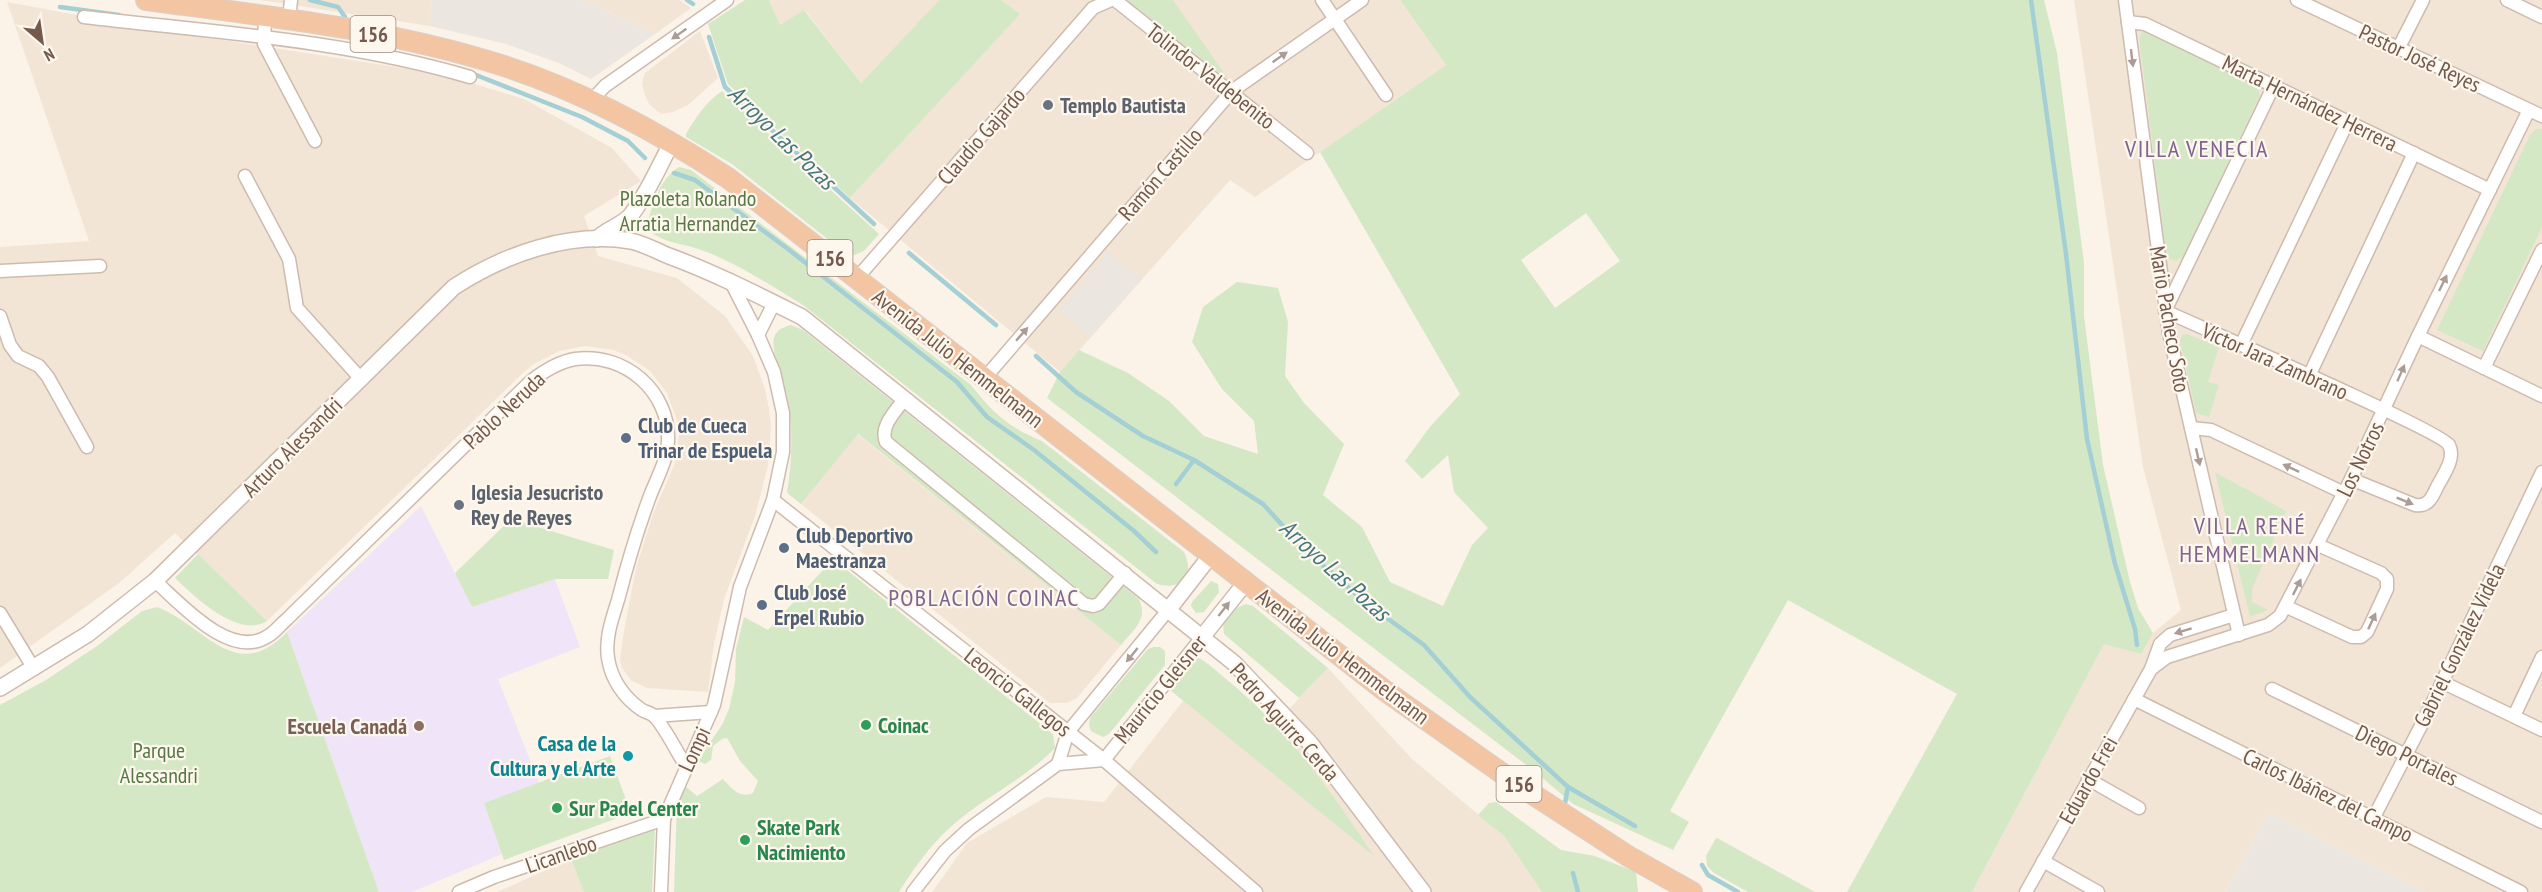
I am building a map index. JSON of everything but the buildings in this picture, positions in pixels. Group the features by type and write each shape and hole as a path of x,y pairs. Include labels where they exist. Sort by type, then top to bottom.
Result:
{"highway":[{"name":"Avenida Julio Hemmelmann","path":"146,0 218,5 266,16 290,10 424,44 505,66 591,101 672,142 728,178 1384,690 1520,786 1628,856 1692,892"}],"street":[{"path":"591,101 604,86 727,0"},
{"name":"Tolindor Valdebenito","path":"1113,0 1232,91 1307,153"},
{"name":"Claudio Gajardo","path":"857,279 1093,8 1113,0"},
{"path":"1322,0 1386,95"},
{"name":"Ramón Castillo","path":"984,378 1232,91 1362,0"},
{"name":"Mario Pacheco Soto","path":"2125,0 2165,311 2239,634"},
{"name":"Pastor José Reyes","path":"2297,0 2542,116"},
{"path":"2399,47 2423,0"},
{"path":"2507,0 2542,17"},
{"path":"266,16 264,44 315,141"},
{"path":"84,17 265,38 394,58 470,77"},
{"name":"Marta Hernández Herrera","path":"2128,22 2145,24 2490,190"},
{"path":"2165,311 2274,85"},
{"name":"Los Notros","path":"2151,669 2167,657 2275,621 2287,607 2529,110"},
{"path":"2241,345 2348,121"},
{"name":"Arturo Alessandri","path":"597,239 605,231 630,217 672,142"},
{"path":"2309,376 2414,153"},
{"path":"245,176 289,259 297,308 361,379"},
{"path":"630,217 633,242"},
{"name":"Arturo Alessandri","path":"0,688 88,634 154,581 454,287 473,274 535,248 597,239 633,242 730,280"},
{"path":"2484,368 2542,250"},
{"path":"0,272 100,266"},
{"path":"654,716 711,712 740,587 773,500 783,452 783,413 774,372 730,280"},
{"name":"Pedro Aguirre Cerda","path":"730,280 802,317 1203,636 1258,687 1310,743 1424,892"},
{"path":"758,335 774,303"},
{"name":"Víctor Jara Zambrano","path":"2165,311 2384,410 2442,438 2450,448 2451,461 2431,500 2423,505 2415,505 2351,479"},
{"path":"0,316 10,345 18,356 39,366 48,377 87,447"},
{"path":"2418,336 2542,396"},
{"name":"Pablo Neruda","path":"154,581 219,635 236,642 261,639 286,620 540,374 562,362 575,359 600,359 612,362 635,373 653,391 660,402 668,426 664,464 633,540 609,633 607,646 611,672 620,689 633,703 654,716 686,766"},
{"path":"905,398 885,428 886,442 1084,604 1093,606 1099,604 1125,573"},
{"path":"2191,428 2211,430 2344,493"},
{"name":"Gabriel González Videla","path":"2374,817 2537,494 2542,472"},
{"name":"Leoncio Gallegos","path":"773,500 1104,760 1256,892"},
{"path":"2287,607 2352,636 2361,637 2367,632 2387,589 2387,579 2381,573 2318,544"},
{"name":"Mauricio Gleisner","path":"1211,555 1068,732 1058,764 1104,760 1246,582"},
{"path":"0,613 34,669"},
{"path":"2151,669 2160,644 2170,635 2234,615"},
{"path":"2514,716 2542,657"},
{"name":"Eduardo Frei","path":"2026,892 2151,669"},
{"path":"2442,682 2542,730"},
{"name":"Diego Portales","path":"2272,689 2542,822"},
{"name":"Carlos Ibáñez del Campo","path":"2134,699 2521,892"},
{"name":"Lompi","path":"661,892 664,819 711,712"},
{"path":"913,892 945,851 969,829 1058,764"},
{"path":"2088,779 2139,808"},
{"name":"Licanlebo","path":"459,892 494,877 664,819"},
{"path":"2043,861 2098,892"}],"shaded area":[{"path":"260,0 432,0 430,26"},
{"path":"432,0 582,0 655,34 591,79 561,64 506,44 430,26"},
{"path":"582,0 679,0 691,8 655,34"},
{"path":"769,0 939,0 861,83 805,10 780,26"},
{"path":"1001,0 1400,0 1446,65 1255,197 1230,180 1060,372 850,198 1019,14"},
{"path":"2074,0 2542,0 2542,892 2426,892 2269,813 2226,892 1972,892 2104,643 2141,654 2153,633 2181,610 2143,467"},
{"path":"7,2 157,30 442,74 524,99 612,148 641,181 584,216 598,256 677,278 725,316 753,356 769,408 771,427 768,466 755,516 724,599 714,644 708,692 647,688 632,681 622,668 620,659 636,568 653,514 675,463 679,434 677,420 667,393 650,371 626,355 613,350 586,346 559,351 534,364 523,373 267,621 175,533 119,583 0,668 0,247 89,241"},
{"path":"700,31 718,78 688,105 673,112 661,114 649,104 645,95 642,83 645,73"},
{"path":"1108,252 1142,279 1090,338 1059,310"},
{"path":"857,434 1121,645 1077,698 1067,703 1050,703 801,504"},
{"name":"Escuela Canadá","path":"421,506 472,607 555,579 580,647 498,679 539,783 484,803 502,854 412,892 379,892 287,632"},
{"path":"1328,668 1412,759 1504,836 1542,892 932,892 967,843 1046,797 1104,802 1186,697 1253,747"},
{"path":"2269,813 2426,892 2226,892"},
{"path":"571,859 584,892 497,892"}],"green space":[{"path":"745,0 769,0 780,25 804,10 861,83 939,0 1001,0 1020,14 850,198 728,84 708,24"},
{"path":"1127,0 1173,0 1229,80"},
{"path":"1400,0 2044,0 2057,53 2084,263 2084,316 2103,465 2130,582 2138,608 2153,633 2141,654 2104,644 1972,892 1847,892 1957,694 1788,600 1670,811 1689,822 1673,850 1573,804 1534,771 1047,398 1060,372 1079,350 1128,373 1169,401 1204,436 1258,454 1254,421 1222,389 1192,342 1203,307 1237,282 1278,288 1288,322 1285,376 1304,403 1344,444 1323,495 1362,527 1390,582 1443,606 1472,545 1488,528 1454,492 1448,455 1422,479 1405,461 1429,428 1460,394 1320,152 1446,65","holes":["1586,213 1620,261 1555,308 1521,260"]},
{"path":"2149,31 2255,84 2260,95 2184,256 2176,261 2169,259 2166,252 2139,38 2142,32"},
{"path":"722,91 879,234 864,251 852,256 844,252 732,164 686,137 702,110"},
{"path":"2536,129 2542,129 2542,227 2483,351 2437,330 2530,135"},
{"name":"Plazoleta Rolando Arratia Hernandez","path":"679,167 691,170 971,385 1002,419 1020,431 1042,441 1184,552 1188,568 1184,579 1174,585 1157,584 803,305 733,264 655,235 647,227 657,194 667,178"},
{"path":"791,325 803,330 1138,598 1141,605 1141,618 1121,645 858,434 801,504 787,493 791,458 790,413 773,344 778,331"},
{"path":"2187,334 2219,347 2208,382 2219,385 2209,417 2196,413 2180,341 2182,335"},
{"path":"2215,472 2286,511 2252,589 2252,602 2268,610 2250,617"},
{"path":"511,519 614,550 608,579 555,579 472,607 455,573"},
{"path":"198,554 267,621 256,625 243,625 230,620 205,605 175,578"},
{"path":"833,559 1053,734 1055,748 945,832 920,860 899,892 674,892 677,801 685,786 697,796 723,779 736,792 744,795 753,793 758,781 740,761 727,738 713,746 711,760 705,764 698,761 723,723 729,709 735,682 736,649 744,617 768,630"},
{"path":"1211,581 1218,584 1219,592 1204,612 1196,613 1191,606 1192,602"},
{"path":"1246,604 1253,606 1328,668 1299,698 1224,634 1223,623 1234,609"},
{"name":"Parque Alessandri","path":"157,607 174,615 220,647 236,653 252,653 268,647 287,632 379,892 0,892 0,705 46,680 97,646 142,611"},
{"path":"1160,647 1165,651 1165,665 1109,734 1103,737 1091,731 1090,718 1148,649"},
{"path":"1199,658 1252,702 1291,742 1343,810 1374,856 1170,690 1185,666"},
{"name":"Sur Padel Center","path":"610,756 631,813 504,860 484,803"},
{"path":"1496,802 1561,850 1595,856 1636,872 1638,892 1542,892 1504,836 1478,815 1489,803"},
{"path":"655,828 652,892 584,892 571,859"},
{"path":"1716,838 1815,892 1748,892 1714,873 1707,866 1706,856"}],"waterway":[{"path":"310,0 338,7 345,17"},
{"name":"Arroyo Las Pozas","path":"687,0 693,4"},
{"path":"2031,0 2066,254 2087,439 2115,564 2135,629 2137,645"},
{"path":"60,7 119,15"},
{"name":"Arroyo Las Pozas","path":"709,37 725,87 874,224"},
{"path":"471,73 582,117 628,141 645,158"},
{"path":"674,173 695,180 788,249 957,382 987,417 1034,450 1134,531 1156,552"},
{"name":"Arroyo Las Pozas","path":"909,253 996,325"},
{"name":"Arroyo Las Pozas","path":"1036,356 1076,392 1143,436 1194,460 1263,504 1303,548 1365,602 1424,645 1470,697 1568,787 1565,803"},
{"path":"1176,484 1194,460"},
{"path":"1568,787 1635,826"},
{"path":"1702,865 1708,875 1738,892"},
{"name":"Arroyo Las Pozas","path":"1573,873 1578,892"}],"place":[{"name":"Templo Bautista","path":"1048,105"},
{"name":"Club de Cueca Trinar de Espuela","path":"626,438"},
{"name":"Iglesia Jesucristo Rey de Reyes","path":"459,505"},
{"name":"Club Deportivo Maestranza","path":"784,548"},
{"name":"Club José Erpel Rubio","path":"762,605"},
{"name":"Coinac","path":"866,725"},
{"name":"Escuela Canadá","path":"419,726"},
{"name":"Casa de la Cultura y el Arte","path":"628,756"},
{"name":"Sur Padel Center","path":"557,808"},
{"name":"Skate Park Nacimiento","path":"745,840"}],"district":[{"name":"VILLA VENECIA","path":"2197,148"},
{"name":"VILLA RENÉ HEMMELMANN","path":"2250,539"},
{"name":"POBLACIÓN COINAC","path":"984,597"}]}
